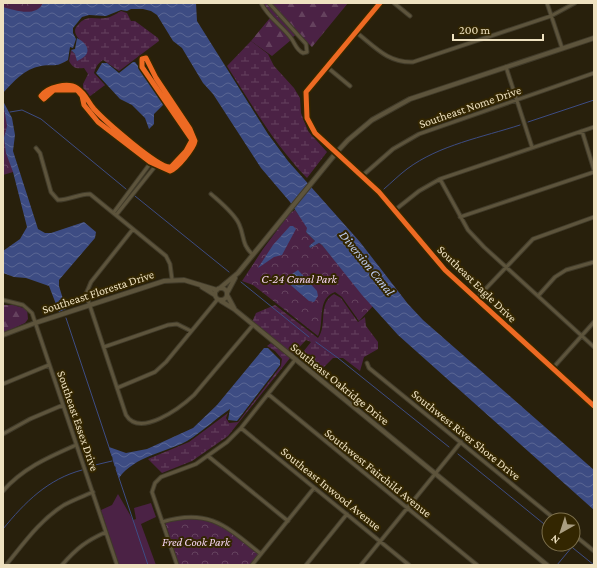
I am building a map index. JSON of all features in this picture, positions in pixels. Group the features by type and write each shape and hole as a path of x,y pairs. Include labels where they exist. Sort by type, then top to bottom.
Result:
{"street":[{"path":"261,3 279,26 292,39 301,52 307,52 306,44 269,3"},
{"name":"Southeast Eagle Drive","path":"380,3 306,92 306,118 315,133 362,176 395,210 445,270 594,406"},
{"path":"394,3 410,16"},
{"path":"547,3 562,48"},
{"path":"356,32 390,59 399,62 413,62 551,16 575,3"},
{"path":"292,39 297,35"},
{"path":"218,299 225,300 238,275 253,255 336,153 366,124 398,105 432,91 594,38"},
{"path":"79,91 84,105 101,124 144,152 152,161 170,171 174,170 195,144 193,137 173,107 142,66 142,58 148,59 157,84"},
{"path":"327,67 350,86"},
{"path":"506,67 532,147"},
{"name":"Southeast Nome Drive","path":"362,176 378,161 407,140 432,128 594,74"},
{"path":"53,90 59,86 73,86 87,97 94,109 125,141"},
{"path":"101,124 105,120"},
{"path":"395,210 419,191 440,179 594,127"},
{"path":"460,217 594,171 582,131"},
{"path":"36,148 40,153 50,192 58,200 68,200 79,194 90,194 166,256 170,264 172,280"},
{"path":"115,213 152,161"},
{"path":"124,201 157,164"},
{"path":"440,179 468,230 506,267 594,346"},
{"path":"211,194 236,219 240,225 244,244 253,255"},
{"path":"476,299 533,239 594,217"},
{"path":"133,229 87,288 86,294 126,414 133,423 139,424 153,420 183,405 194,395 253,325"},
{"path":"538,296 555,277 566,270 594,262"},
{"path":"117,388 155,372 166,362 218,299 219,289 238,275"},
{"name":"Southeast Floresta Drive","path":"3,335 156,283 172,280 184,280 226,290 227,294"},
{"name":"Southeast Floresta Drive","path":"200,285 218,299"},
{"name":"Southeast Oakridge Drive","path":"227,294 234,309"},
{"name":"Southeast Oakridge Drive","path":"218,299 234,309 547,565"},
{"name":"Southeast Essex Drive","path":"3,300 28,308 32,313 117,565"},
{"path":"552,369 594,322"},
{"path":"104,347 168,325 177,324 191,331"},
{"path":"177,565 152,492 153,486 161,477 187,468 208,456 227,442 241,428 295,360"},
{"name":"Southwest River Shore Drive","path":"367,363 369,368 546,512"},
{"path":"3,384 50,365"},
{"name":"Southwest Fairchild Avenue","path":"268,394 477,565"},
{"path":"3,434 30,419 64,405"},
{"name":"Southeast Inwood Avenue","path":"241,428 410,565"},
{"path":"361,565 461,442"},
{"path":"3,492 25,471 39,462 76,445"},
{"path":"208,456 288,521"},
{"path":"252,565 314,488"},
{"path":"6,565 37,527 50,515 66,504 93,492"},
{"path":"306,565 348,514"},
{"path":"162,522 184,516 200,516 218,522 231,530 260,554"},
{"path":"62,565 82,545 106,532"},
{"path":"581,540 594,551"}],"green space":[{"path":"3,3 51,3 30,19 3,14"},
{"path":"263,3 348,3 312,47 298,33 293,37 280,25"},
{"path":"121,11 127,13 131,21 135,21 158,38 159,41 119,71 103,60 101,61 94,73 105,85 89,97 83,92 83,84 88,74 84,68 75,68 69,61 71,50 75,54 79,39 75,29 81,22 88,18 106,18"},
{"path":"270,18 291,40 272,56 251,41"},
{"path":"251,41 268,54 274,66 294,88 300,98 301,113 308,131 327,152 307,178 274,138 227,66"},
{"path":"3,107 9,118 13,172 3,175"},
{"name":"C-24 Canal Park","path":"295,210 308,228 306,232 315,241 309,246 310,248 319,243 322,245 373,306 359,321 342,297 335,292 329,295 323,305 318,336 253,285 242,281 263,249 290,213"},
{"path":"334,294 341,298 358,322 365,317 366,326 378,342 378,349 364,357 360,371 343,358 333,358 321,370 316,371 299,357 311,342 306,340 292,355 252,322 256,313 275,305 318,338 321,333 326,303"},
{"path":"3,305 13,305 27,309 28,319 25,323 3,333"},
{"path":"271,343 290,358 228,436 192,461 162,473 148,459 189,442 228,413 226,418 229,423 238,422 281,366 282,359 275,351 267,346"},
{"path":"118,494 133,520 136,519 134,508 151,503 156,517 141,524 156,565 119,565 101,510 112,505"},
{"name":"Fred Cook Park","path":"185,517 206,520 225,528 259,554 250,565 179,565 165,522"}],"water":[{"name":"Diversion Canal","path":"43,3 196,3 197,21 268,134 288,161 360,242 408,304 423,320 594,470 594,510 398,335 362,295 322,245 319,243 310,248 309,246 315,241 306,232 307,228 290,202 261,168 213,94 203,83 182,48 173,41 157,15 151,11 143,9 131,9 127,11 121,10 106,16 89,15 82,17 73,28 73,33 76,39 73,48 70,47 68,60 57,65 41,66 29,70 20,76 3,93 3,7 30,12 40,8"},
{"path":"77,38 85,44 88,50 82,59 77,61 75,54 71,50 75,49"},
{"path":"135,62 165,103 154,114 154,124 149,129 145,118 132,105 120,99 96,73 102,63 107,63 119,73"},
{"path":"3,101 12,118 15,135 13,151 38,229 45,233 51,233 84,222 96,232 95,238 59,280 59,286 66,309 59,312 49,286 26,278 14,277 3,273 3,251 20,239 27,227 13,172 6,153 4,138 7,126"},
{"path":"290,226 293,226 296,229 282,255 274,257 258,268 273,245"},
{"path":"298,270 317,291 318,296 314,302 309,301 286,281 286,278"},
{"path":"264,348 268,348 280,360 280,365 237,421 228,420 230,409 187,441 141,460 119,478 109,447 126,453 147,449 193,428 217,405"}],"waterway":[{"path":"528,122 594,100"},
{"path":"10,112 22,110 41,119 126,189"},
{"path":"384,189 407,169 433,154 462,142 520,125"},
{"path":"135,196 229,272"},
{"path":"241,282 309,337"},
{"path":"66,318 112,456"},
{"path":"316,342 449,447"},
{"path":"458,454 541,521"},
{"path":"113,459 115,466"},
{"path":"91,466 112,461"},
{"path":"116,469 148,565"},
{"path":"3,529 38,493 58,479 82,470"},
{"path":"557,565 568,552"},
{"path":"578,552 594,565"}],"cycle path":[{"path":"380,3 306,92 307,118 315,133 379,192 445,270 594,406"},
{"path":"146,58 156,78 190,129 195,141 185,158 170,171 150,162 98,122 84,105 82,96 77,90 54,90 44,99 41,96 48,90 58,86 68,85 77,88 85,95 94,109 120,133 155,160 165,166 171,167 186,151 192,140 142,67 142,59 146,58"}]}
